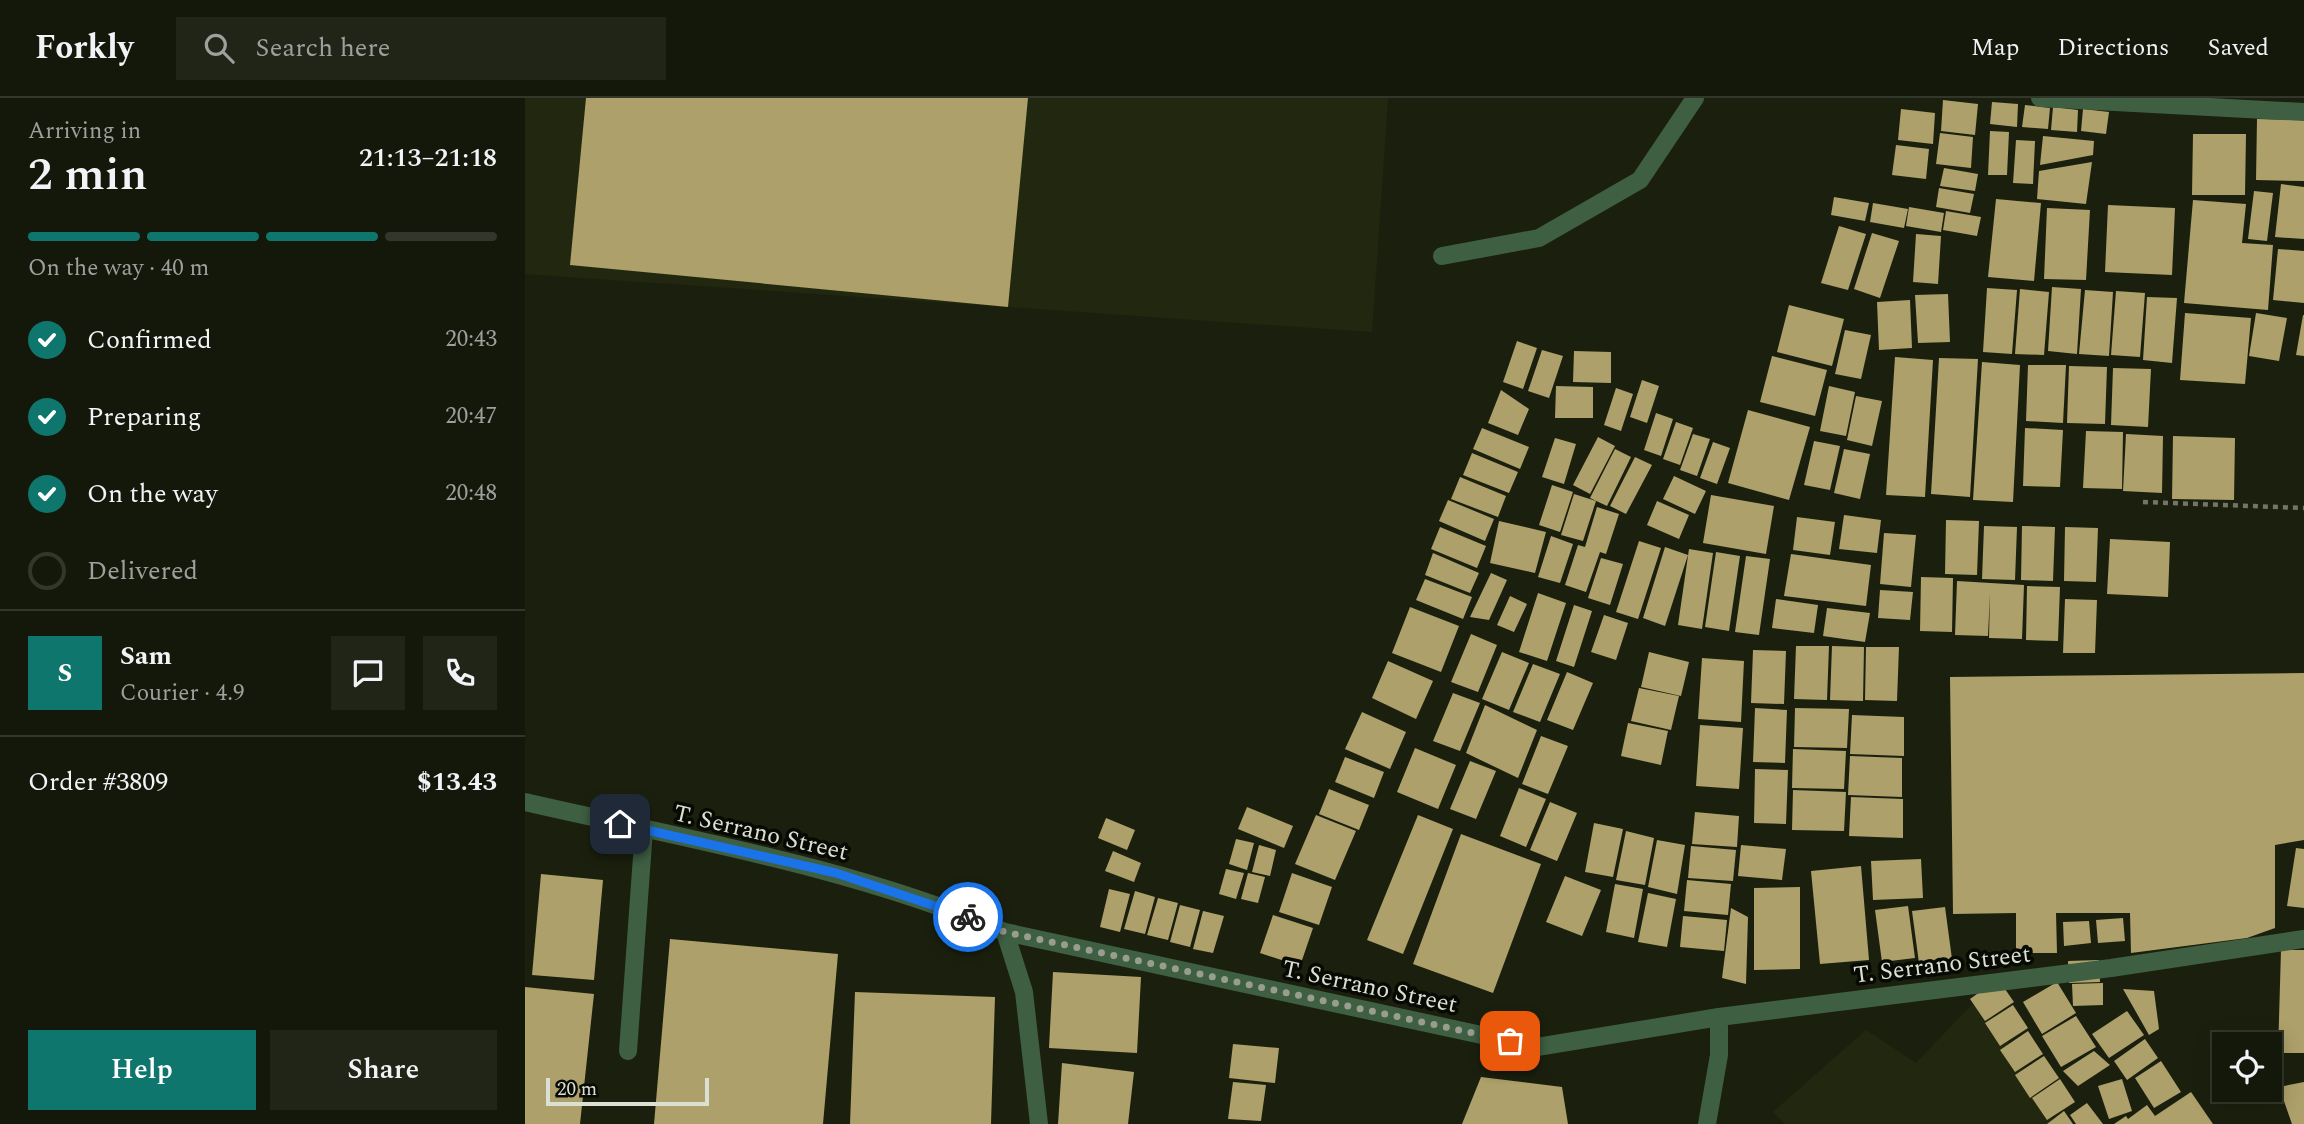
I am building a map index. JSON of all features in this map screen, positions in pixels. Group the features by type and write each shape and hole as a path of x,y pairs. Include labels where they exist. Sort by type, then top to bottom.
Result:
{"street":[{"path":"1442,256 1539,238 1640,180 1695,98"},
{"path":"2040,98 2304,112"},
{"name":"T. Serrano Street","path":"525,802 836,873 960,913 1005,932 1537,1047 1719,1017 2111,968 2304,940"},
{"path":"628,1051 644,829"},
{"path":"1005,932 1024,992 1039,1124"},
{"path":"1706,1124 1719,1055 1719,1017"}],"path":[{"path":"2143,502 2304,508"}],"shaded area":[{"path":"525,98 1388,98 1372,332 525,274"},
{"path":"1981,995 2055,1124 1785,1124 1773,1112 1866,1030 1916,1063"}],"building":[{"path":"586,98 1028,98 1008,307 570,265"},
{"path":"1943,100 1978,104 1975,135 1941,131"},
{"path":"1992,102 2018,104 2017,127 1990,124"},
{"path":"2025,105 2050,108 2048,129 2022,127"},
{"path":"2053,107 2078,110 2077,132 2051,130"},
{"path":"1901,109 1935,113 1933,144 1898,140"},
{"path":"2083,109 2109,112 2106,134 2081,131"},
{"path":"2257,119 2304,120 2304,181 2256,180"},
{"path":"1990,131 2009,132 2007,175 1988,175"},
{"path":"1940,133 1973,137 1971,168 1936,164"},
{"path":"2193,134 2246,134 2245,195 2192,195"},
{"path":"2043,136 2094,141 2093,155 2040,165"},
{"path":"2016,140 2035,141 2033,184 2013,183"},
{"path":"1896,145 1929,149 1926,179 1892,175"},
{"path":"2092,162 2086,204 2037,199 2039,171"},
{"path":"1944,168 1978,174 1975,191 1940,186"},
{"path":"2281,184 2304,187 2304,239 2275,237"},
{"path":"1939,188 1974,194 1970,213 1936,207"},
{"path":"2254,191 2273,193 2267,241 2248,239"},
{"path":"1834,197 1869,203 1865,221 1831,215"},
{"path":"1996,199 2041,203 2034,281 1988,277"},
{"path":"2193,200 2246,204 2242,243 2273,245 2268,310 2184,303"},
{"path":"1873,203 1908,209 1904,228 1870,222"},
{"path":"2108,205 2175,208 2172,275 2105,272"},
{"path":"1909,207 1944,213 1941,232 1906,226"},
{"path":"2047,208 2090,210 2086,280 2044,279"},
{"path":"1946,211 1981,217 1977,236 1943,230"},
{"path":"1839,226 1866,234 1848,290 1821,283"},
{"path":"1872,233 1899,241 1880,298 1854,289"},
{"path":"1916,234 1941,236 1938,284 1913,282"},
{"path":"2278,249 2304,251 2304,303 2273,300"},
{"path":"2052,287 2081,289 2077,354 2048,351"},
{"path":"1987,288 2017,290 2012,354 1983,352"},
{"path":"2020,289 2049,292 2044,355 2015,354"},
{"path":"2085,290 2113,292 2109,356 2079,354"},
{"path":"2116,291 2145,293 2140,357 2111,355"},
{"path":"1948,294 1950,342 1918,343 1915,295"},
{"path":"2147,297 2177,298 2172,363 2143,360"},
{"path":"1910,300 1912,348 1879,350 1877,302"},
{"path":"1789,305 1844,319 1832,366 1777,352"},
{"path":"2185,313 2251,318 2245,384 2180,380"},
{"path":"2256,313 2287,318 2279,361 2249,356"},
{"path":"2304,315 2304,356 2296,355"},
{"path":"1845,330 1871,335 1861,379 1835,374"},
{"path":"1517,341 1537,348 1523,389 1503,382"},
{"path":"1542,350 1563,356 1549,398 1528,391"},
{"path":"1574,351 1611,352 1611,383 1573,382"},
{"path":"1772,356 1827,370 1815,416 1760,402"},
{"path":"1895,357 1933,360 1925,497 1886,495"},
{"path":"1939,358 1978,359 1970,497 1931,494"},
{"path":"1982,362 2020,365 2013,502 1973,500"},
{"path":"2028,365 2066,365 2063,423 2026,421"},
{"path":"2069,366 2107,367 2105,424 2067,423"},
{"path":"2113,368 2151,369 2148,427 2111,425"},
{"path":"1642,380 1659,386 1647,423 1630,417"},
{"path":"1556,386 1593,387 1593,418 1555,418"},
{"path":"1829,386 1855,392 1846,436 1820,431"},
{"path":"1616,388 1633,394 1621,431 1604,425"},
{"path":"1501,390 1529,409 1518,435 1488,423"},
{"path":"1856,396 1882,401 1872,446 1847,440"},
{"path":"1748,410 1810,427 1789,500 1728,483"},
{"path":"1656,413 1673,419 1661,456 1644,450"},
{"path":"1676,422 1693,428 1680,465 1663,459"},
{"path":"1482,428 1529,447 1520,469 1473,449"},
{"path":"2025,428 2063,430 2060,487 2023,486"},
{"path":"2086,431 2123,432 2122,489 2083,488"},
{"path":"1693,434 1710,439 1697,476 1680,470"},
{"path":"2126,434 2163,436 2162,493 2123,491"},
{"path":"2173,436 2235,438 2234,500 2172,499"},
{"path":"1598,437 1615,446 1590,494 1573,485"},
{"path":"1555,438 1576,444 1564,484 1542,477"},
{"path":"1814,441 1840,446 1830,490 1804,485"},
{"path":"1713,442 1730,448 1717,484 1700,478"},
{"path":"1615,449 1631,457 1607,506 1590,498"},
{"path":"1844,449 1870,454 1860,499 1834,493"},
{"path":"1472,453 1518,472 1509,493 1463,475"},
{"path":"1635,457 1652,465 1626,514 1610,506"},
{"path":"1674,476 1706,491 1695,514 1663,499"},
{"path":"1460,477 1506,496 1498,517 1451,499"},
{"path":"1552,485 1573,492 1560,532 1539,525"},
{"path":"1574,494 1596,501 1583,541 1561,535"},
{"path":"1711,495 1774,506 1766,554 1703,543"},
{"path":"1448,500 1494,519 1485,541 1439,521"},
{"path":"1657,501 1689,515 1679,539 1647,525"},
{"path":"1597,507 1619,514 1606,554 1600,552 1586,592 1565,585 1578,545 1585,547"},
{"path":"1844,515 1881,520 1877,553 1839,549"},
{"path":"1797,517 1835,522 1830,555 1793,550"},
{"path":"1946,520 1979,521 1977,575 1945,574"},
{"path":"1499,521 1546,532 1535,573 1490,563"},
{"path":"1984,526 2017,527 2015,580 1982,579"},
{"path":"2022,526 2055,527 2053,581 2021,580"},
{"path":"1440,527 1486,546 1477,568 1431,549"},
{"path":"2065,527 2098,528 2096,582 2064,581"},
{"path":"1884,533 1916,535 1911,587 1880,584"},
{"path":"1551,536 1573,544 1560,583 1538,577"},
{"path":"2110,539 2170,542 2168,597 2107,594"},
{"path":"1639,541 1661,548 1638,619 1616,612"},
{"path":"1665,547 1688,555 1665,626 1643,618"},
{"path":"1689,549 1713,553 1702,629 1678,625"},
{"path":"1716,552 1740,556 1729,631 1705,627"},
{"path":"1433,553 1479,573 1470,593 1425,575"},
{"path":"1791,554 1871,565 1866,606 1784,596"},
{"path":"1746,556 1770,559 1759,635 1735,632"},
{"path":"1601,558 1623,564 1610,605 1588,598"},
{"path":"1491,573 1507,580 1489,620 1470,617"},
{"path":"1921,577 1953,578 1952,632 1920,631"},
{"path":"1425,579 1472,597 1463,619 1416,600"},
{"path":"1957,581 2024,585 2022,639 1989,638 1990,593 1988,636 1955,635"},
{"path":"2027,586 2060,587 2058,641 2026,640"},
{"path":"1880,590 1913,592 1910,620 1878,618"},
{"path":"1538,593 1566,603 1547,661 1519,652"},
{"path":"1510,596 1527,604 1514,632 1497,625"},
{"path":"1776,599 1818,605 1814,633 1772,628"},
{"path":"2065,599 2097,600 2095,653 2063,653"},
{"path":"1574,605 1592,611 1574,667 1556,661"},
{"path":"1410,607 1459,626 1441,672 1392,653"},
{"path":"1827,608 1870,613 1865,642 1823,636"},
{"path":"1604,615 1628,623 1616,660 1591,652"},
{"path":"1471,634 1497,645 1478,692 1451,682"},
{"path":"1796,646 1829,646 1827,700 1794,699"},
{"path":"1832,646 1864,647 1863,701 1830,700"},
{"path":"1866,647 1899,647 1897,701 1865,700"},
{"path":"1753,650 1786,651 1784,704 1751,703"},
{"path":"1502,652 1529,663 1509,710 1482,699"},
{"path":"1649,652 1689,662 1681,696 1641,687"},
{"path":"1702,658 1744,661 1741,722 1698,719"},
{"path":"1388,661 1433,681 1416,719 1372,698"},
{"path":"1533,664 1560,674 1540,722 1513,712"},
{"path":"1567,672 1593,683 1573,730 1547,720"},
{"path":"2304,673 2304,840 2275,845 2275,928 2247,938 2131,953 2130,913 2056,913 2057,953 2016,953 2016,913 1953,914 1950,677"},
{"path":"1639,688 1679,696 1671,730 1631,721"},
{"path":"1453,693 1480,703 1460,751 1433,741"},
{"path":"1485,705 1537,730 1518,778 1466,753"},
{"path":"1755,708 1787,710 1785,763 1753,762"},
{"path":"1795,708 1849,709 1847,748 1794,747"},
{"path":"1362,712 1406,732 1390,769 1345,749"},
{"path":"1852,715 1904,717 1904,756 1850,754"},
{"path":"1628,723 1668,731 1661,765 1621,756"},
{"path":"1700,725 1743,728 1739,789 1696,786"},
{"path":"1541,736 1568,746 1548,794 1522,784"},
{"path":"1415,748 1456,765 1438,809 1397,792"},
{"path":"1793,749 1846,751 1844,789 1792,788"},
{"path":"1850,756 1902,758 1902,797 1848,795"},
{"path":"1345,757 1384,772 1374,798 1335,782"},
{"path":"1470,761 1496,771 1476,819 1450,809"},
{"path":"1755,769 1788,770 1786,824 1754,823"},
{"path":"1519,788 1546,799 1526,847 1500,836"},
{"path":"1329,789 1369,805 1359,830 1319,814"},
{"path":"1793,790 1846,792 1844,831 1792,830"},
{"path":"1851,797 1903,799 1903,838 1849,836"},
{"path":"1550,802 1577,813 1557,861 1530,850"},
{"path":"1247,807 1293,826 1284,848 1238,829"},
{"path":"1695,812 1739,816 1737,847 1692,844"},
{"path":"1316,815 1356,831 1335,880 1295,864"},
{"path":"1418,815 1453,829 1403,954 1367,940"},
{"path":"1106,818 1135,830 1127,850 1098,838"},
{"path":"1594,823 1623,829 1613,877 1585,872"},
{"path":"1626,831 1654,838 1645,885 1616,880"},
{"path":"1461,834 1541,864 1493,993 1413,964"},
{"path":"1236,839 1254,843 1247,870 1229,864"},
{"path":"1657,840 1685,845 1677,894 1648,887"},
{"path":"1259,845 1276,850 1270,876 1252,872"},
{"path":"1741,845 1786,849 1782,880 1738,876"},
{"path":"1691,846 1736,850 1733,881 1688,878"},
{"path":"2296,848 2304,849 2304,908 2287,906"},
{"path":"1113,851 1141,863 1134,882 1105,871"},
{"path":"1921,859 1923,898 1873,900 1871,861"},
{"path":"1861,866 1869,960 1820,964 1811,871"},
{"path":"1226,869 1244,873 1236,899 1219,894"},
{"path":"1248,873 1265,877 1258,903 1241,899"},
{"path":"1292,873 1332,887 1319,925 1279,912"},
{"path":"541,874 603,880 594,980 532,975"},
{"path":"1565,876 1601,890 1582,936 1546,922"},
{"path":"1687,880 1731,884 1728,915 1684,911"},
{"path":"1615,884 1643,889 1634,938 1606,932"},
{"path":"1800,887 1800,969 1754,970 1754,888"},
{"path":"1109,889 1130,894 1120,932 1100,927"},
{"path":"1135,891 1155,897 1145,934 1124,929"},
{"path":"1648,893 1676,899 1667,947 1638,942"},
{"path":"1158,898 1178,903 1168,940 1147,935"},
{"path":"1180,905 1200,910 1190,947 1170,942"},
{"path":"1908,906 1915,958 1882,962 1875,910"},
{"path":"1945,907 1952,959 1919,963 1912,911"},
{"path":"1731,908 1748,917 1746,984 1722,978"},
{"path":"1203,911 1224,916 1213,953 1193,949"},
{"path":"1273,915 1313,928 1300,966 1260,953"},
{"path":"1683,916 1727,920 1724,951 1680,947"},
{"path":"2123,918 2125,941 2098,943 2096,920"},
{"path":"2089,921 2091,943 2064,946 2063,922"},
{"path":"670,939 838,954 823,1124 654,1124"},
{"path":"2281,950 2304,950 2304,1053 2282,1053 2282,1032 2279,1032"},
{"path":"2099,960 2100,982 2069,983 2068,961"},
{"path":"1053,972 1141,977 1137,1053 1049,1048"},
{"path":"1998,979 2014,1002 1985,1021 1970,999"},
{"path":"2057,982 2076,1013 2042,1034 2023,1002"},
{"path":"2103,983 2103,1005 2073,1006 2072,984"},
{"path":"525,987 594,994 580,1124 525,1124"},
{"path":"2123,989 2154,991 2159,1029 2149,1035"},
{"path":"855,992 995,997 991,1124 850,1124"},
{"path":"2013,1005 2028,1028 2000,1046 1985,1023"},
{"path":"2127,1011 2144,1035 2109,1058 2092,1034"},
{"path":"2076,1016 2096,1047 2061,1067 2042,1036"},
{"path":"2028,1031 2043,1054 2015,1072 2000,1050"},
{"path":"2145,1039 2158,1058 2127,1080 2114,1061"},
{"path":"1233,1044 1279,1048 1275,1083 1229,1078"},
{"path":"2094,1051 2110,1065 2078,1086 2063,1071"},
{"path":"2044,1056 2059,1078 2030,1098 2015,1075"},
{"path":"2161,1061 2181,1092 2154,1108 2135,1078"},
{"path":"1062,1063 1134,1072 1128,1124 1058,1124"},
{"path":"1481,1077 1562,1087 1568,1124 1462,1124"},
{"path":"2060,1079 2075,1102 2047,1120 2032,1098"},
{"path":"2122,1079 2132,1111 2109,1119 2098,1086"},
{"path":"1233,1082 1266,1085 1261,1121 1228,1119"},
{"path":"2304,1082 2304,1124 2292,1124 2282,1096 2282,1086"},
{"path":"2191,1092 2213,1124 2114,1124 2126,1116 2128,1119 2147,1105 2155,1116"},
{"path":"2087,1103 2103,1124 2076,1124 2070,1115"},
{"path":"2064,1111 2073,1124 2047,1124"}],"way so far":[{"path":"968,917 1005,932 1510,1041"}],"route":[{"path":"620,824 836,873 968,917"}]}
